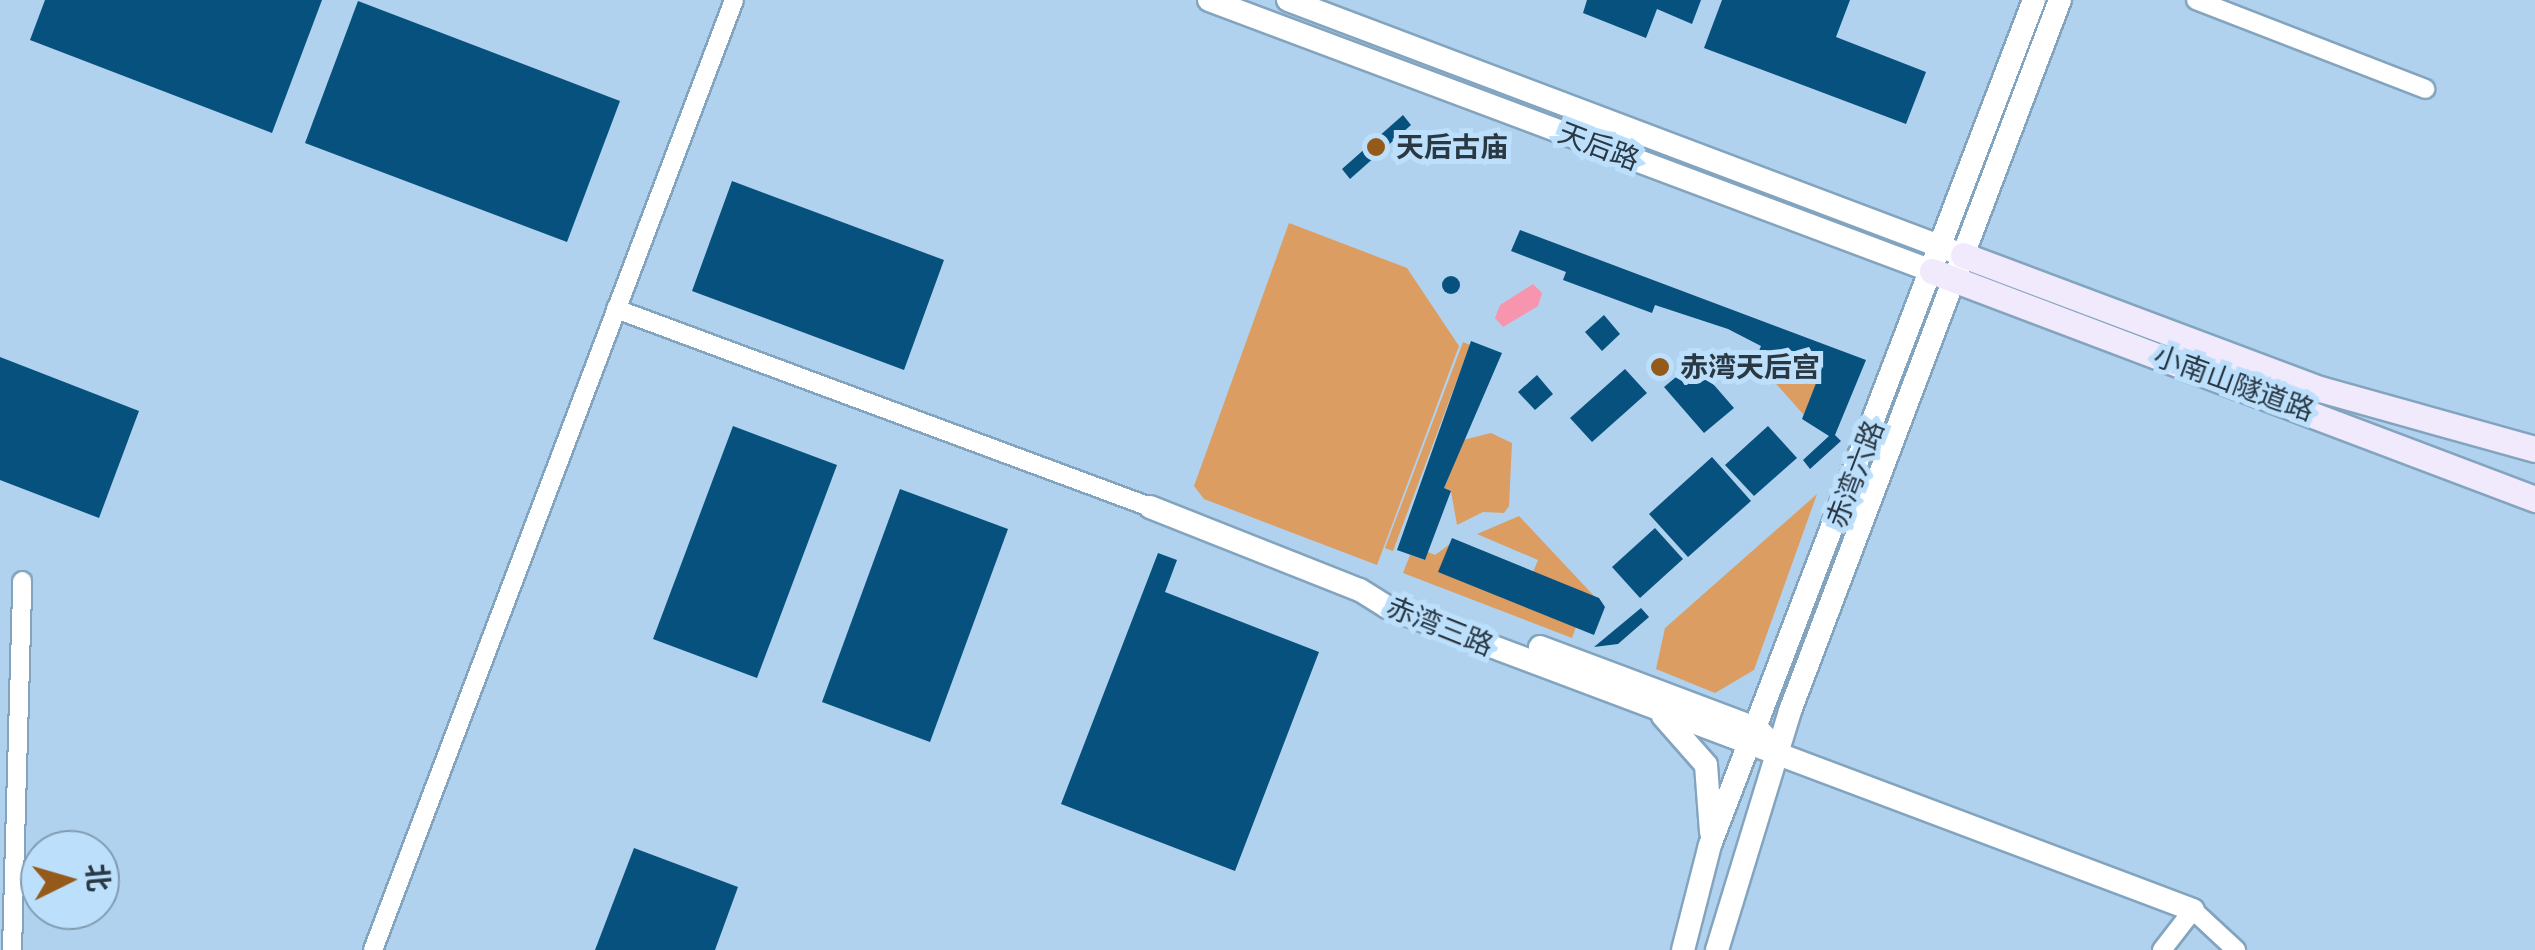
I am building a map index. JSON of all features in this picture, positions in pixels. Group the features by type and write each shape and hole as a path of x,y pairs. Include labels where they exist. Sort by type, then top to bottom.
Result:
{"main road":[{"name":"小南山隧道路","path":"1947,263 2320,389 2535,449"},
{"name":"小南山隧道路","path":"1947,263 2535,499"}],"street":[{"path":"373,950 734,0"},
{"name":"天后路","path":"1209,0 1947,263"},
{"name":"天后路","path":"1288,0 1338,9 1947,263"},
{"name":"赤湾六路","path":"1717,950 1778,750 2034,0"},
{"name":"赤湾六路","path":"1682,950 1710,845 1947,263 2060,0"},
{"path":"2196,0 2426,89"},
{"path":"1324,43 1338,9"},
{"path":"616,309 1360,590"},
{"path":"12,950 22,581"},
{"name":"赤湾三路","path":"1360,590 1388,608 1648,705 1755,737"},
{"name":"赤湾三路","path":"1360,590 1395,594 1755,737 1778,750 2193,910 2236,950"},
{"path":"1648,705 1706,766 1710,845"},
{"path":"2162,950 2193,910"}],"shaded area":[{"path":"1289,223 1407,268 1459,346 1377,565 1204,499 1194,486"},
{"path":"1533,284 1542,293 1538,306 1503,327 1495,318 1500,305"},
{"path":"1463,342 1470,345 1393,551 1385,548"},
{"path":"1787,355 1822,369 1804,415 1769,376"},
{"path":"1491,433 1512,443 1509,506 1504,513 1483,512 1457,525 1451,491 1444,488 1463,440"},
{"path":"1817,494 1754,670 1715,693 1656,669 1665,628"},
{"path":"1519,516 1595,597 1533,572 1538,560 1477,534"},
{"path":"1450,544 1439,571 1576,627 1572,638 1403,573 1410,555 1424,560 1428,552 1435,555"}],"building":[{"path":"45,0 322,0 272,133 30,40"},
{"path":"1587,0 1701,0 1692,24 1657,9 1646,38 1583,13"},
{"path":"1722,0 1850,0 1836,37 1926,72 1906,124 1704,48"},
{"path":"358,1 620,101 567,242 305,143"},
{"path":"1403,115 1411,125 1350,179 1342,169"},
{"path":"732,181 944,260 904,370 692,291"},
{"path":"1520,230 1866,360 1835,435 1841,441 1810,469 1803,460 1829,436 1802,419 1822,368 1787,355 1783,366 1757,356 1761,346 1728,329 1655,305 1652,313 1563,280 1566,272 1511,251"},
{"path":"1451,276 1460,285 1451,294 1442,285"},
{"path":"1604,315 1620,334 1602,351 1585,332"},
{"path":"1471,341 1502,353 1444,488 1451,491 1425,560 1397,550"},
{"path":"0,357 139,411 99,518 0,480"},
{"path":"1694,362 1734,408 1704,433 1664,387"},
{"path":"1625,369 1647,393 1592,442 1570,418"},
{"path":"1537,375 1553,394 1535,410 1518,392"},
{"path":"733,426 837,465 757,678 653,639"},
{"path":"1768,426 1797,458 1754,496 1725,465"},
{"path":"1712,457 1751,501 1688,557 1649,514"},
{"path":"900,489 1008,529 930,742 822,702"},
{"path":"1655,528 1683,559 1640,598 1612,567"},
{"path":"1452,538 1599,598 1605,607 1594,635 1438,572"},
{"path":"1158,553 1177,560 1165,592 1319,652 1235,871 1061,804"},
{"path":"1641,608 1649,617 1618,644 1594,647"},
{"path":"634,848 738,887 715,950 595,950"}],"place":[{"name":"天后古庙","path":"1376,147"},
{"name":"赤湾天后宫","path":"1660,367"}]}
